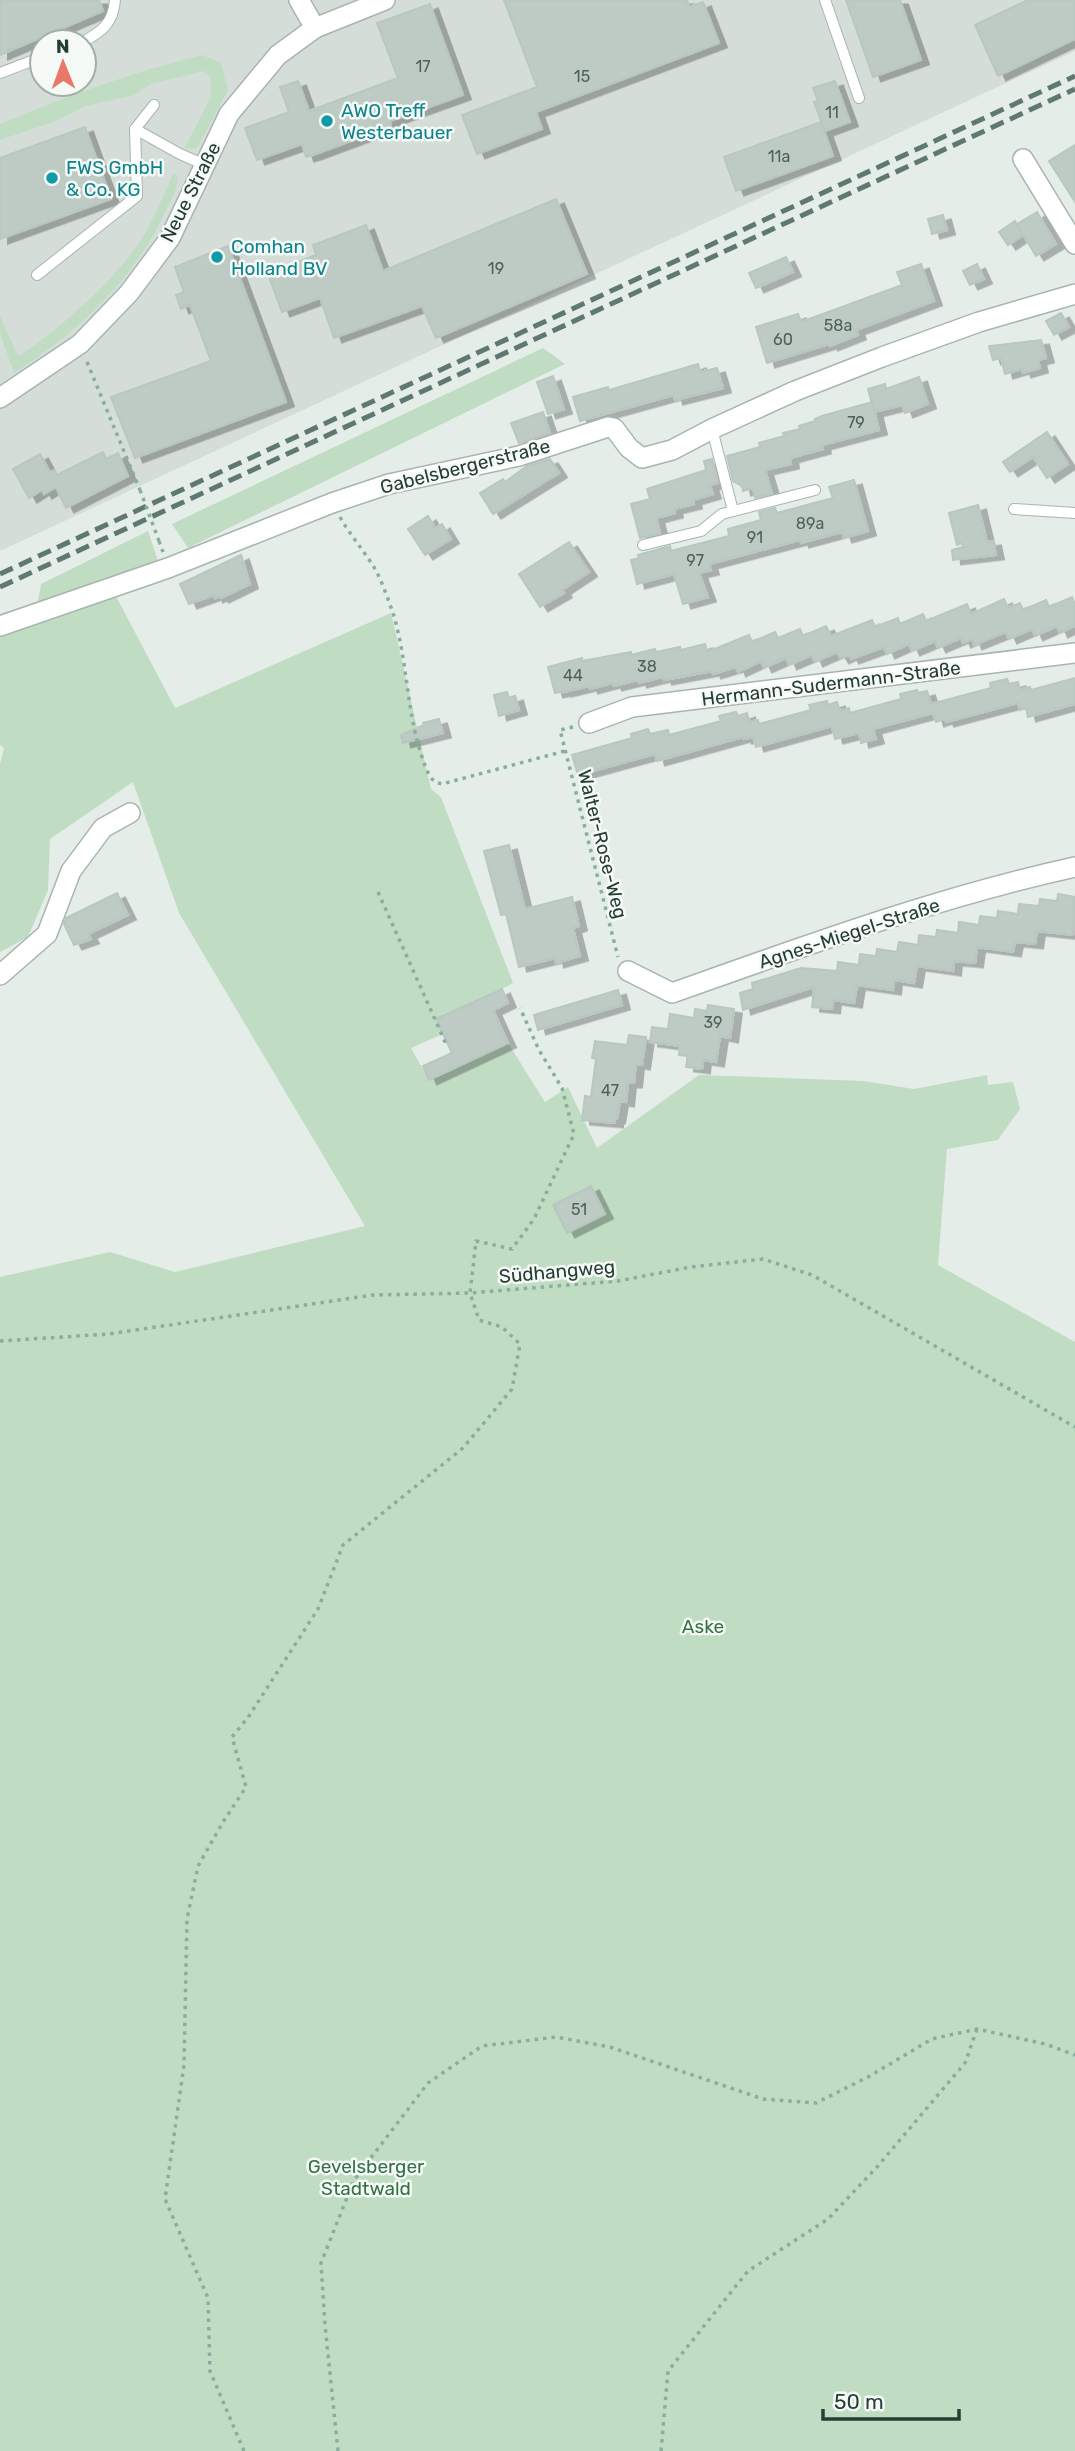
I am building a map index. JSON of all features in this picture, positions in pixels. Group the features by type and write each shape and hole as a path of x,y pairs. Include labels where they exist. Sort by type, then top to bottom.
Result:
{"street":[{"path":"299,0 315,27"},
{"name":"Neue Straße","path":"0,398 80,344 129,293 170,238 229,114 278,55 315,27 385,0"},
{"path":"1023,159 1075,244"},
{"name":"Gabelsbergerstraße","path":"0,626 168,568 332,503 389,484 519,456 608,427 614,428 629,448 642,458 672,450 795,391 882,357 979,322 1075,294"},
{"name":"Hermann-Sudermann-Straße","path":"589,723 632,707 1075,653"},
{"path":"0,975 47,934 71,870 103,828 130,813"},
{"name":"Agnes-Miegel-Straße","path":"623,966 672,993 838,934 1020,879 1075,867"}],"lane":[{"path":"98,33 104,29 111,17 115,0"},
{"path":"825,0 859,98"},
{"path":"0,73 28,62"},
{"path":"37,275 137,196 135,129 154,105"},
{"path":"135,129 205,165"},
{"path":"712,429 733,511"},
{"path":"643,545 701,531 722,514 815,490"},
{"path":"1014,509 1075,513"}],"path":[{"path":"80,344 159,541"},
{"path":"332,503 350,534 372,563 392,612 400,645 410,716 430,777 435,782 442,783 565,751"},
{"name":"Walter-Rose-Weg","path":"561,733 623,966"},
{"path":"378,892 446,1044"},
{"path":"244,2451 209,2371 208,2298 165,2199 184,2065 187,1919 198,1866 246,1787 232,1737 249,1716 318,1609 343,1545 463,1448 512,1389 520,1344 502,1327 479,1320 470,1293 475,1241 512,1249 534,1219 574,1134 562,1088 539,1050 520,1008"},
{"name":"Südhangweg","path":"0,1341 109,1334 373,1295 470,1293 618,1281 691,1267 764,1259 812,1275 1075,1427"},
{"path":"662,2451 668,2371 748,2271 828,2219 877,2167 965,2063 977,2029"},
{"path":"338,2451 321,2263 354,2180 428,2082 482,2046 556,2038 610,2047 764,2099 816,2103 868,2077 932,2039 977,2029 1045,2044 1075,2055"}],"shaded area":[{"path":"0,0 1075,0 1075,51 0,551"}],"green space":[{"path":"202,55 221,63 228,90 197,148 184,149 211,97 210,76 204,71 151,84 134,95 86,106 56,121 0,140 0,124 66,98 98,98 98,86"},
{"path":"173,174 177,175 177,179 173,197 153,235 121,281 82,322 14,373 0,333 0,316 17,354 20,355 51,333 101,288 129,257 149,227"},
{"path":"543,348 565,364 188,548 172,524"},
{"path":"148,531 158,561 109,583 175,708 391,613 431,789 441,797 513,983 443,1034 411,1048 429,1080 508,1043 545,1102 568,1087 597,1148 699,1075 864,1081 914,1089 987,1075 988,1085 1013,1082 1020,1109 998,1140 947,1149 938,1265 1075,1342 1075,2451 0,2451 0,1277 110,1252 175,1272 365,1226 179,913 133,782 50,839 48,890 28,937 0,952 0,764 4,748 0,745 0,637 34,623 41,584"}],"building":[{"path":"0,0 99,0 103,11 63,28 28,28 28,43 0,55"},
{"path":"504,0 687,0 689,7 703,2 719,43 536,112 542,129 477,154 462,115 537,87"},
{"path":"846,0 900,0 921,60 873,77"},
{"path":"1028,0 1075,0 1075,39 998,76 975,25"},
{"path":"430,4 463,95 390,121 391,126 313,155 306,157 302,144 257,160 245,128 289,112 280,87 298,81 309,111 398,78 377,23"},
{"path":"835,81 850,122 825,131 814,102 818,101 813,88"},
{"path":"821,122 833,156 736,191 724,157"},
{"name":"FWS GmbH & Co. KG","path":"85,127 111,199 0,239 0,158"},
{"path":"1075,145 1075,202 1049,161"},
{"path":"556,199 587,274 436,338 422,306 334,338 320,298 282,312 268,274 316,255 313,245 366,225 383,271"},
{"path":"1037,212 1056,244 1036,256 1017,224"},
{"path":"943,215 947,230 932,234 928,219"},
{"path":"1015,221 1023,235 1008,245 999,232"},
{"path":"228,246 286,402 135,458 111,397 211,361 190,305 181,309 176,295 184,292 175,267"},
{"path":"786,257 793,272 756,288 749,273"},
{"path":"921,264 934,301 856,330 858,335 830,346 829,344 767,363 756,327 798,314 801,322 902,285 897,272"},
{"path":"977,264 984,279 970,285 963,271"},
{"path":"1061,313 1069,327 1054,335 1046,321"},
{"path":"1041,340 1046,358 1038,360 1040,368 1023,373 1022,369 1005,374 1001,358 993,360 989,346"},
{"path":"698,364 700,372 717,368 723,388 675,400 674,395 580,421 573,397 608,387 609,390"},
{"path":"553,376 564,409 548,414 537,382"},
{"path":"919,377 928,404 905,413 902,405 874,412 868,389 885,384 886,389"},
{"path":"872,402 879,430 822,445 823,449 790,458 791,464 765,470 772,494 755,498 753,488 743,491 742,486 733,481 727,456 760,447 759,443 784,436 783,433 800,429 799,426 822,416"},
{"path":"543,412 550,433 519,443 511,423"},
{"path":"1047,432 1068,464 1047,478 1033,457 1010,472 1003,462"},
{"path":"103,452 106,459 118,453 128,476 66,508 56,487 44,494 42,490 29,498 13,469 40,454 50,472 54,470 57,475"},
{"path":"550,459 559,473 493,514 480,493 503,479 505,482 527,466"},
{"path":"712,459 718,483 710,485 713,494 693,500 694,504 674,509 675,513 656,518 660,533 640,538 631,504 650,499 647,489 706,470 704,461"},
{"path":"854,480 868,531 844,538 842,532 801,543 800,540 709,564 711,570 699,573 708,597 683,604 674,574 637,584 631,560 639,558 638,555 670,546 671,551 729,536 728,529 761,520 759,512 775,508 777,513 833,498 829,487"},
{"path":"978,505 987,542 993,541 996,555 953,560 952,550 963,547 962,543 957,545 949,513"},
{"path":"428,516 435,528 442,524 451,539 425,555 408,529"},
{"path":"569,542 589,572 562,590 564,593 540,607 519,574"},
{"path":"241,555 250,584 221,598 215,598 214,595 189,604 180,584"},
{"path":"1072,597 1075,605 1075,626 1060,633 1057,626 1035,636 1032,629 1009,639 1006,632 974,645 972,639 963,643 961,638 938,648 935,641 912,651 909,644 887,654 884,647 851,659 849,655 841,659 837,652 815,662 812,655 789,665 786,658 764,668 761,661 738,672 736,667 713,674 712,671 664,680 663,677 639,683 638,680 614,686 613,683 555,693 548,667 582,658 582,661 631,652 631,655 655,649 656,652 680,647 681,650 705,644 707,652 749,635 752,642 775,632 778,638 800,629 803,636 826,626 831,636 872,620 875,627 898,618 900,624 923,614 926,621 967,604 971,614 1004,599 1008,608 1020,603 1023,610 1046,600 1049,607"},
{"path":"1075,678 1075,704 1028,717 1026,708 1020,710 1018,703 946,722 945,719 936,722 933,713 873,729 876,739 861,743 859,733 835,739 832,726 756,747 753,737 743,737 657,761 655,754 578,775 572,755 632,738 631,734 648,729 650,734 668,730 669,735 721,721 719,716 736,712 738,716 747,713 749,722 758,720 759,724 811,710 809,705 827,701 828,705 837,702 840,711 849,708 850,713 901,699 900,694 917,690 918,693 927,691 931,704 991,688 990,683 1007,679 1009,684 1018,682 1020,690 1030,687 1031,690"},
{"path":"507,692 509,698 515,696 519,710 499,716 494,695"},
{"path":"439,719 443,733 403,743 401,735 424,725 423,723"},
{"path":"509,845 525,909 572,897 579,926 573,928 580,956 556,963 555,958 519,967 506,914 501,915 484,851"},
{"path":"117,893 128,915 88,934 91,939 74,945 64,924 66,918"},
{"path":"1058,894 1075,897 1073,935 1037,931 1035,944 1015,942 1013,952 977,947 975,963 954,961 953,971 917,966 914,983 894,980 893,990 857,985 854,1003 833,1000 832,1009 812,1007 814,987 743,1010 740,993 753,989 752,983 801,968 837,971 838,962 859,965 860,954 876,956 877,949 897,952 899,942 918,945 919,935 936,937 937,930 958,933 959,922 979,925 980,916 997,918 998,911 1018,914 1019,904 1039,906 1040,899 1057,901"},
{"path":"502,989 508,1003 493,1010 508,1043 429,1080 423,1066 452,1053 436,1019"},
{"path":"618,990 622,1005 538,1030 534,1015"},
{"path":"708,1005 734,1009 730,1038 720,1036 716,1062 703,1060 702,1069 686,1067 688,1056 679,1055 680,1046 650,1042 652,1027 668,1029 670,1014 694,1018 695,1009 707,1011"},
{"path":"629,1035 646,1037 642,1065 636,1064 634,1083 628,1083 626,1102 620,1101 615,1123 582,1120 585,1096 591,1097 596,1059 592,1058 595,1041 627,1045"},
{"path":"591,1186 605,1214 567,1233 553,1205"}],"railway":[{"path":"0,574 1075,76"},
{"path":"0,587 1075,89"}],"place":[{"name":"AWO Treff Westerbauer","path":"327,121"},
{"name":"FWS GmbH & Co. KG","path":"52,178"},
{"name":"Comhan Holland BV","path":"217,257"}],"park label":[{"name":"Aske","path":"703,1626"},
{"name":"Gevelsberger Stadtwald","path":"366,2177"}]}
